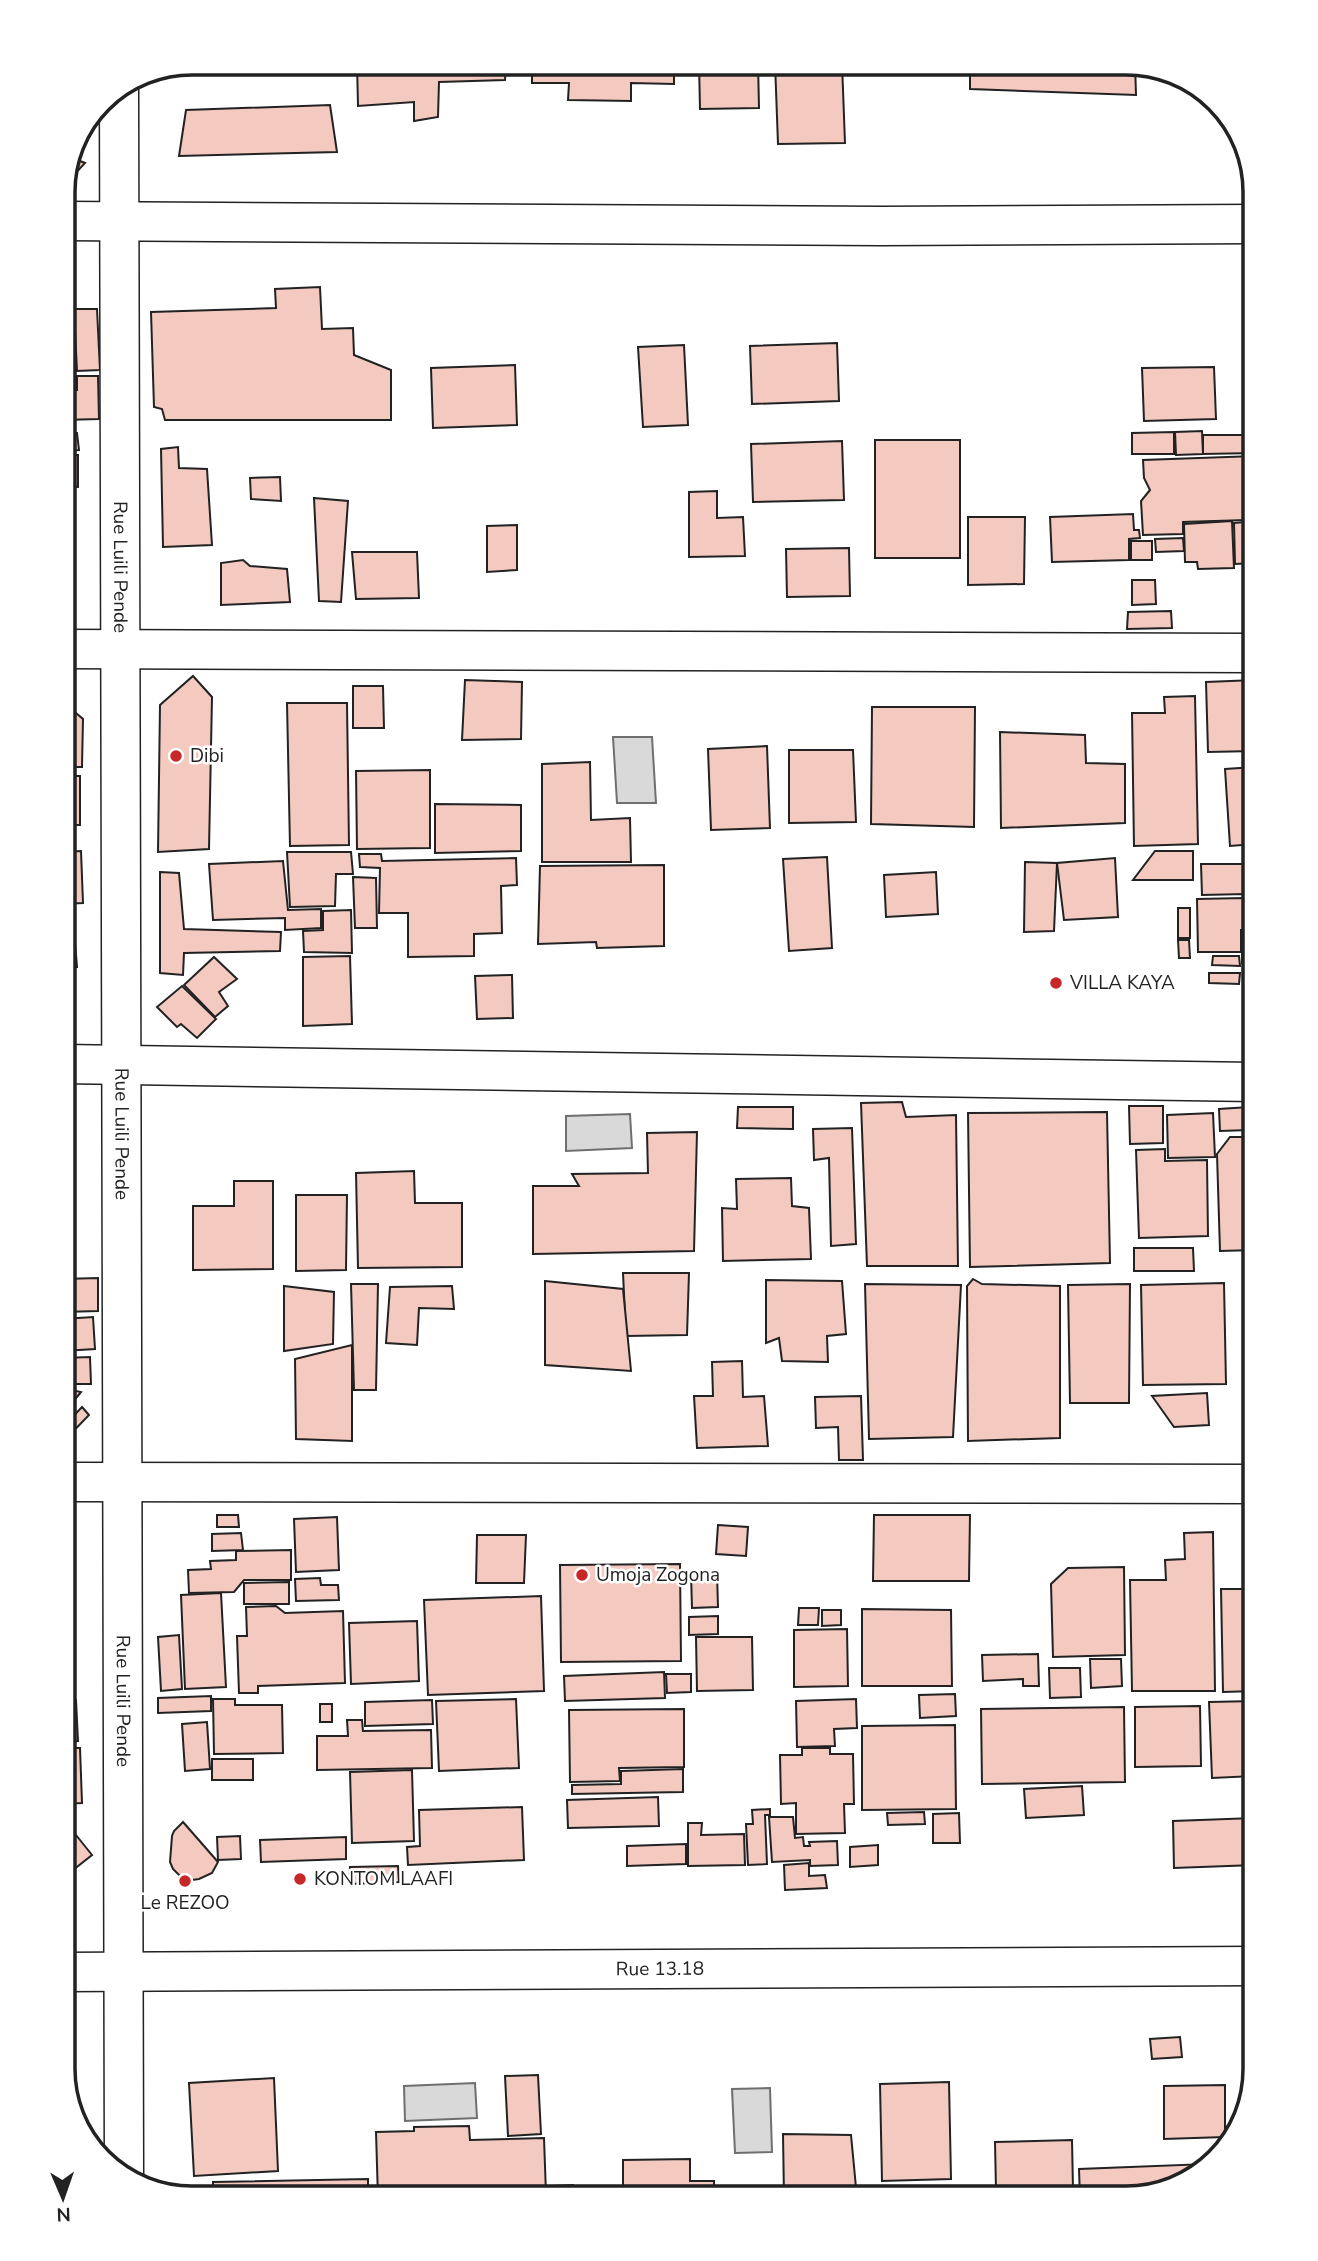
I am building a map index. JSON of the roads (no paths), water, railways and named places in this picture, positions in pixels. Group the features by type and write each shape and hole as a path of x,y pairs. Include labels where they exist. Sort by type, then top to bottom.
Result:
{"street":[{"name":"Rue Luili Pende","path":"119,101 124,2164"},
{"path":"75,221 867,226 1243,224"},
{"path":"75,649 1243,653"},
{"path":"75,1064 1243,1082"},
{"path":"75,1482 1243,1484"},
{"name":"Rue 13.18","path":"75,1972 1243,1966"}],"place":[{"name":"Dibi","path":"176,756"},
{"name":"VILLA KAYA","path":"1056,983"},
{"name":"Umoja Zogona","path":"582,1575"},
{"name":"KONTOM LAAFI","path":"300,1879"},
{"name":"Le REZOO","path":"185,1881"}]}
